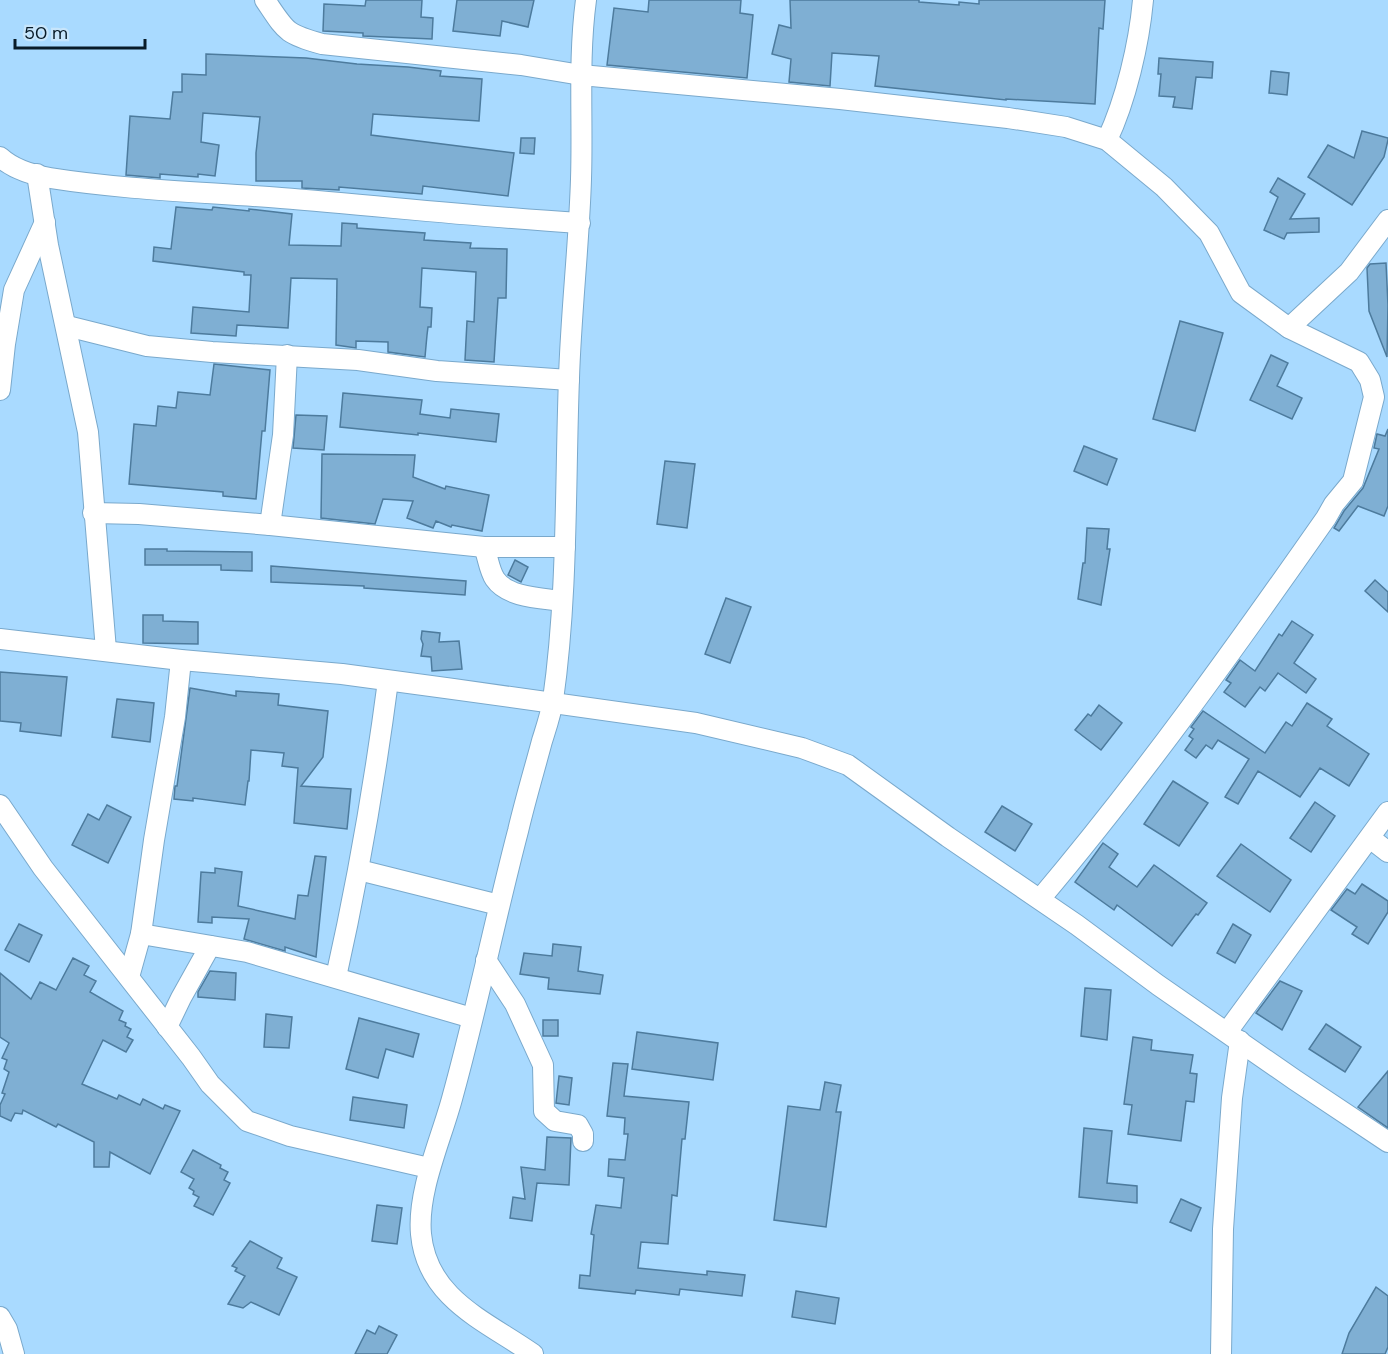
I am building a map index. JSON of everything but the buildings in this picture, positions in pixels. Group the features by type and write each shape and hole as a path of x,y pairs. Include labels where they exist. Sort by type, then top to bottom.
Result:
{"street":[{"path":"265,0 280,24 293,36 322,44 521,64 581,75 840,99 1008,118 1066,128 1107,140 1164,187 1209,233 1241,293 1289,328 1359,362 1370,380 1374,398 1353,481 1334,504 1170,736 1103,824 1040,899"},
{"path":"533,1354 479,1319 439,1286 427,1265 421,1233 421,1218 429,1168 454,1093 552,703 565,548 572,300 580,223 581,32 586,0"},
{"path":"1107,140 1119,114 1127,85 1143,0"},
{"path":"0,158 10,166 47,178 394,207 479,217 580,223"},
{"path":"37,174 48,245 88,432 106,650"},
{"path":"1289,328 1349,272 1388,220"},
{"path":"0,390 14,290 45,222"},
{"path":"67,326 147,346 358,360 437,371 569,380"},
{"path":"270,525 283,435 287,355"},
{"path":"93,513 270,525 484,547 565,548"},
{"path":"484,547 496,581 507,590 522,595 562,601"},
{"path":"0,639 181,660 342,674 696,723 802,748 848,765 948,837 1040,899 1158,985 1388,1142"},
{"path":"129,977 141,934 175,717 181,660"},
{"path":"336,977 359,870 388,681"},
{"path":"0,805 43,868 210,1084 247,1121 290,1136 429,1168"},
{"path":"1221,1354 1223,1229 1232,1098 1233,1036 1388,812"},
{"path":"1370,838 1388,852"},
{"path":"359,870 500,905"},
{"path":"141,934 235,949 472,1018"},
{"path":"167,1027 210,946"},
{"path":"486,960 514,1004 543,1065 544,1111 555,1120 578,1125 583,1134 583,1141"},
{"path":"0,1317 7,1329 14,1354"}]}
